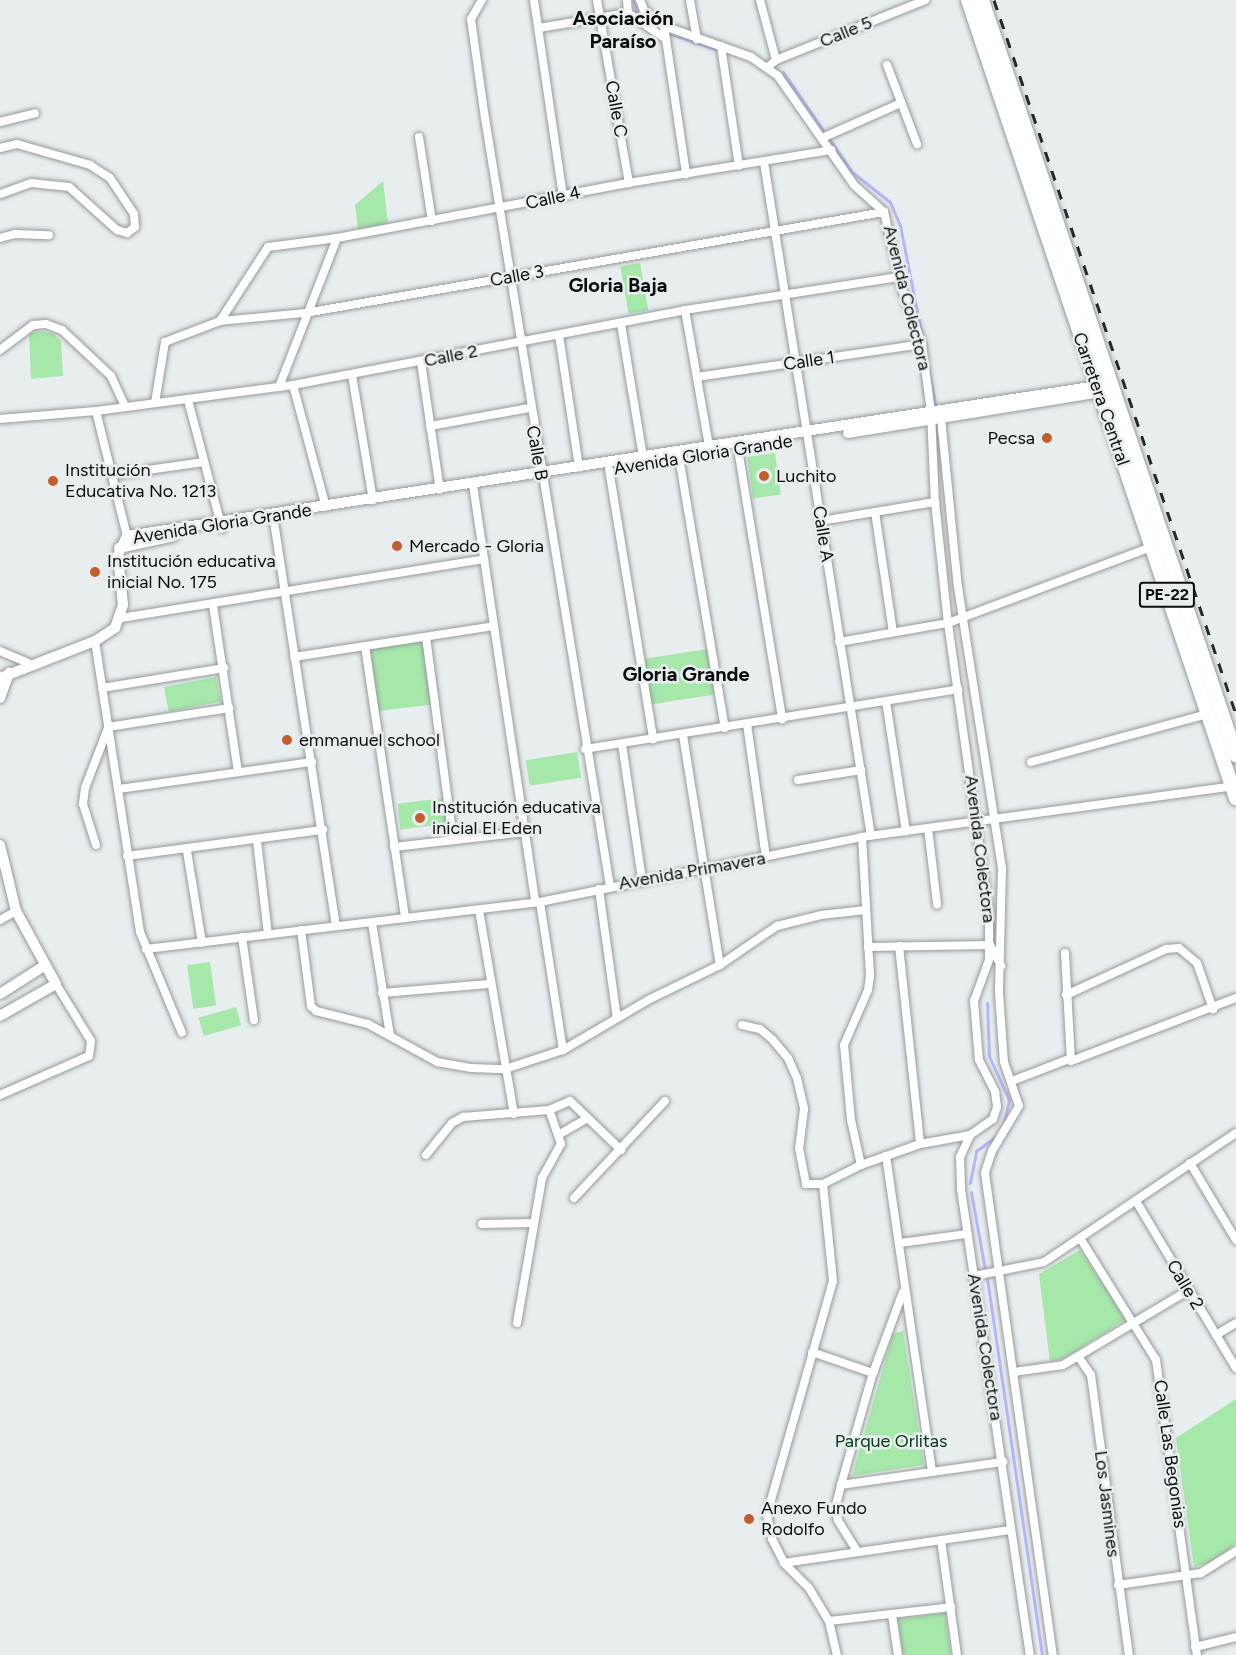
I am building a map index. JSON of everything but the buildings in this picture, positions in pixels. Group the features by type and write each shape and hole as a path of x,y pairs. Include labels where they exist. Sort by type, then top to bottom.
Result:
{"highway":[{"name":"Carretera Central","path":"968,0 1235,746"},
{"name":"Carretera Central","path":"982,0 1105,388 1151,547 1235,790"}],"street":[{"name":"Calle B","path":"482,0 471,19 498,210 585,749 610,886"},
{"path":"534,0 563,196"},
{"name":"Calle C","path":"597,0 629,183"},
{"path":"627,0 628,13"},
{"path":"640,0 644,10 664,26 721,46 768,67"},
{"path":"690,0 697,39"},
{"path":"760,0 776,60"},
{"name":"Calle 5","path":"768,67 776,60 925,0"},
{"path":"539,28 628,13 666,39"},
{"path":"664,26 687,174"},
{"path":"721,46 739,166"},
{"path":"887,65 917,144"},
{"name":"Avenida Colectora","path":"768,67 831,150 854,185 884,212 899,277 922,344 1002,868 1001,967 1004,1062 1019,1106 992,1150 985,1173 1053,1655"},
{"path":"822,138 901,103"},
{"path":"0,122 35,113"},
{"path":"419,137 432,221"},
{"path":"0,148 17,144 90,165 110,178 134,214 135,227 127,232 117,230 69,187 31,183 0,195"},
{"name":"Calle 4","path":"220,321 264,251 276,247 498,210 629,183 831,150"},
{"name":"Calle A","path":"764,162 861,770 867,837 868,990 844,1045 851,1120 861,1165"},
{"name":"Calle 3","path":"155,403 165,342 220,321 305,313 884,212"},
{"path":"0,238 15,234 49,235"},
{"path":"279,387 305,313 337,238"},
{"name":"Calle 2","path":"0,418 96,411 293,385 685,310 899,277"},
{"path":"685,310 709,446"},
{"path":"0,350 33,325 46,324 62,330 111,376 126,406"},
{"path":"621,324 643,457"},
{"path":"559,335 579,468"},
{"name":"Calle 1","path":"697,378 922,344"},
{"path":"421,362 440,490"},
{"path":"352,375 373,500"},
{"path":"293,385 326,507"},
{"name":"Avenida Gloria Grande","path":"541,477 643,457 738,449 1105,388"},
{"path":"188,400 221,526"},
{"path":"430,426 529,408"},
{"path":"96,411 127,536"},
{"name":"Avenida Colectora","path":"934,416 935,502 948,623 978,820 990,945 989,960 974,1001 979,1060 995,1092 997,1107 993,1119 970,1135 960,1156 967,1234 1003,1462 1010,1530 1030,1655"},
{"name":"Avenida Gloria Grande","path":"119,548 127,536 221,526 541,477 609,469 679,455 709,446 808,436"},
{"path":"738,449 782,719"},
{"path":"679,455 725,728"},
{"path":"112,476 204,462"},
{"path":"609,469 653,739"},
{"path":"474,488 525,832 563,1050"},
{"name":"Avenida Gloria Grande","path":"273,518 326,507 440,490 474,488"},
{"path":"820,521 935,502"},
{"path":"875,512 893,632"},
{"path":"273,518 323,830 336,926"},
{"name":"Avenida Gloria Grande","path":"119,548 221,526"},
{"path":"839,642 948,623 1151,547"},
{"path":"0,698 4,676 30,664 95,641 108,634 121,618 119,548"},
{"path":"121,618 213,605 484,559"},
{"path":"213,605 238,772"},
{"path":"294,657 494,626"},
{"path":"426,637 453,840"},
{"path":"95,641 119,789 127,856 146,949 182,1033"},
{"path":"365,646 405,918"},
{"path":"0,651 30,664"},
{"path":"102,688 224,668"},
{"path":"585,749 958,689"},
{"path":"886,701 906,831"},
{"path":"108,727 230,708"},
{"path":"1031,762 1208,714"},
{"path":"747,724 766,857"},
{"path":"96,845 83,804 85,788 108,727"},
{"path":"682,735 720,965"},
{"path":"622,744 642,880"},
{"path":"119,789 312,762"},
{"path":"798,780 861,770"},
{"name":"Avenida Primavera","path":"146,949 537,902 867,837 978,820 1235,790"},
{"path":"928,828 937,904"},
{"path":"127,856 187,851 323,830"},
{"path":"394,847 525,832"},
{"path":"257,841 268,933"},
{"path":"0,845 16,911 44,966 91,1041 88,1056 0,1095"},
{"path":"187,851 202,943"},
{"path":"599,890 617,1018"},
{"path":"479,910 489,984 514,1114"},
{"path":"301,930 311,1006 316,1011 368,1024 437,1062 471,1068 505,1069 563,1050 617,1018 720,965 777,926 821,915 866,910"},
{"path":"0,920 16,911"},
{"path":"372,923 390,1036"},
{"path":"242,937 254,1020"},
{"path":"899,945 920,1144"},
{"path":"868,947 990,945 1001,967"},
{"path":"1066,995 1166,949 1179,948 1197,963 1213,1009"},
{"path":"1065,953 1069,1059"},
{"path":"0,994 44,966"},
{"path":"0,1017 56,984"},
{"path":"382,993 489,984"},
{"path":"1012,1082 1069,1059 1074,1061 1213,1009 1236,998"},
{"path":"742,1024 760,1029 788,1058 804,1109 799,1148 802,1177 806,1184 823,1184 861,1165 920,1144 970,1135"},
{"path":"426,1155 452,1123 463,1117 549,1110 570,1101 621,1150"},
{"path":"574,1198 665,1101"},
{"path":"517,1323 542,1178 556,1157 560,1134 549,1110"},
{"path":"560,1134 588,1118"},
{"path":"974,1276 999,1274 1044,1262 1236,1133"},
{"path":"886,1156 900,1243 903,1290 932,1472"},
{"path":"1190,1163 1236,1240"},
{"path":"823,1184 833,1281 766,1515 772,1539 784,1563 809,1588 829,1621 837,1655"},
{"name":"Calle 2","path":"1136,1201 1187,1291 1236,1368"},
{"path":"482,1224 534,1223"},
{"path":"900,1243 967,1234"},
{"name":"Calle Las Begonias","path":"1080,1238 1156,1360 1160,1375 1196,1651"},
{"path":"858,1551 838,1520 835,1509 873,1372 903,1290"},
{"path":"1014,1372 1052,1368 1078,1356 1187,1291"},
{"path":"1216,1335 1236,1323"},
{"path":"812,1352 873,1372"},
{"name":"Los Jasmines","path":"1078,1356 1091,1375 1129,1655"},
{"path":"841,1485 1003,1462"},
{"path":"784,1563 1010,1530"},
{"path":"941,1540 957,1655"},
{"path":"1118,1585 1186,1576 1212,1568 1236,1551"},
{"path":"829,1621 951,1607"},
{"path":"892,1615 898,1655"},
{"path":"1196,1651 1236,1637"}],"green space":[{"path":"383,181 388,224 358,229 355,205"},
{"path":"640,263 648,310 629,314 620,266"},
{"path":"38,331 53,333 61,341 63,376 31,379 29,334"},
{"name":"Luchito","path":"775,453 781,495 753,498 747,457"},
{"path":"424,640 432,705 378,711 370,647"},
{"path":"707,649 714,694 652,704 645,659"},
{"path":"216,677 221,702 169,712 164,687"},
{"path":"577,752 581,778 530,786 526,760"},
{"path":"444,798 447,824 401,830 397,804"},
{"path":"210,962 216,1006 193,1009 187,965"},
{"path":"236,1007 241,1025 204,1036 199,1018"},
{"path":"1080,1250 1126,1319 1065,1358 1050,1362 1039,1274"},
{"name":"Parque Orlitas","path":"903,1331 924,1465 852,1476 893,1334"},
{"path":"1236,1399 1236,1544 1210,1562 1194,1567 1176,1438"},
{"path":"945,1613 951,1655 903,1655 898,1619"}],"waterway":[{"path":"633,0 639,18"},
{"path":"668,33 721,51"},
{"path":"783,72 852,172 890,202 900,225 936,408"},
{"path":"987,1003 989,1056 1009,1100 1003,1126"},
{"path":"970,1183 976,1151 999,1134"},
{"path":"971,1192 985,1270"},
{"path":"987,1278 1042,1655"}],"railway":[{"path":"994,0 1236,714"}],"place":[{"name":"Pecsa","path":"1047,438"},
{"name":"Luchito","path":"764,476"},
{"name":"Institución Educativa No. 1213","path":"53,481"},
{"name":"Mercado - Gloria","path":"397,546"},
{"name":"Institución educativa inicial No. 175","path":"95,572"},
{"name":"emmanuel school","path":"287,740"},
{"name":"Institución educativa inicial El Eden","path":"420,818"},
{"name":"Anexo Fundo Rodolfo","path":"749,1519"}],"district":[{"name":"Asociación Paraíso","path":"623,30"},
{"name":"Gloria Baja","path":"618,285"},
{"name":"Gloria Grande","path":"686,674"}]}
